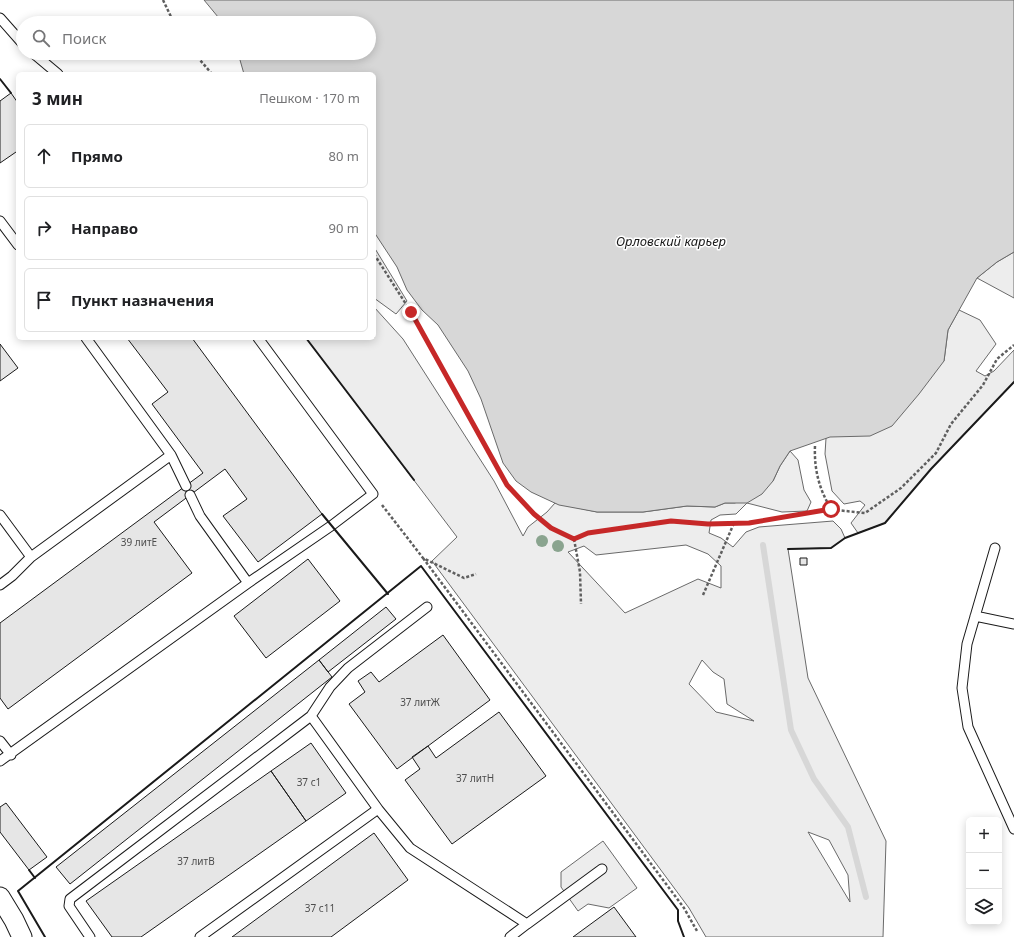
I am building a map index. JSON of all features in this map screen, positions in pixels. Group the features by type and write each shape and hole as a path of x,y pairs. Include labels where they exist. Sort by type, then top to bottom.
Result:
{"street":[{"path":"0,897 22,937"}],"lane":[{"path":"0,18 16,36"},
{"path":"41,60 56,72"},
{"path":"0,221 16,242"},
{"path":"87,340 171,455 186,486"},
{"path":"0,761 11,755 248,583 331,526 373,494 259,340"},
{"path":"0,586 31,557 171,455"},
{"path":"190,495 200,516 248,583"},
{"path":"0,515 31,557"},
{"path":"995,548 967,644 962,688 968,727 1014,829"},
{"path":"90,937 69,906 70,899 311,716 330,687 348,668 427,607"},
{"path":"975,616 1014,624"},
{"path":"311,716 378,809 410,848 528,924"},
{"path":"0,741 11,755"},
{"path":"200,937 378,809"},
{"path":"510,937 602,869"}],"path":[{"path":"163,0 171,16"},
{"path":"200,60 210,72"},
{"path":"376,257 411,312 507,485 534,514 551,528 574,539 588,533 671,521 708,524 734,522 749,523 831,509 865,513 901,488 936,453 951,424 983,385 997,359 1014,345"},
{"path":"815,446 814,459 817,476 822,494 831,509"},
{"path":"373,494 423,558 684,908 697,930"},
{"path":"703,595 734,522"},
{"path":"574,539 580,572 581,604"},
{"path":"423,558 464,578 476,574"}],"shaded area":[{"path":"376,250 407,301 396,314 376,299"},
{"path":"1014,252 1014,298 977,278 997,262"},
{"path":"376,309 403,339 494,481 523,536 528,527 547,512 555,503 597,512 643,512 687,506 715,507 725,503 735,503 773,481 780,466 790,451 798,460 804,490 811,502 807,511 782,512 747,503 736,514 720,515 711,520 709,533 721,538 733,547 746,532 759,527 833,521 841,529 845,538 831,548 788,549 808,678 886,841 883,937 706,937 689,908 432,561 457,537 308,340 376,340","holes":["686,545 708,554 721,566 721,588 698,579 625,613 568,552 584,546 596,555","702,660 713,672 724,679 727,704 754,721 716,712 689,684","808,832 829,840 848,875 850,902"]},
{"path":"959,310 980,320 996,344 976,371 985,376 994,371 1014,350 1014,382 931,469 885,523 858,533 851,523 865,505 860,501 844,504 832,491 825,454 826,438 944,361 948,330"},
{"path":"603,841 637,888 609,908 588,904 578,911 561,887 561,872"}],"water":[{"name":"Орловский карьер","path":"204,0 1014,0 1014,252 997,262 977,278 948,330 944,361 892,426 870,436 830,437 790,451 780,466 773,481 762,494 747,503 725,503 715,507 687,506 643,512 597,512 559,505 531,492 516,481 503,463 481,399 468,371 438,325 422,310 407,290 397,267 376,235 376,72 243,72 240,60 376,60 376,16 217,16"}],"building":[{"path":"11,93 16,100 16,152 0,163 0,101"},
{"path":"129,340 193,340 322,514 258,562 223,516 247,499 225,469 154,522 192,573 8,709 0,698 0,623 203,473 152,404 168,392"},
{"path":"0,344 18,368 0,381"},
{"path":"800,558 807,558 807,565 800,565"},
{"path":"308,559 340,601 266,658 234,616"},
{"path":"386,607 396,619 328,672 319,660"},
{"path":"443,635 490,700 397,769 349,704 365,692 358,681 371,672 379,682"},
{"path":"319,660 332,677 70,884 56,867"},
{"path":"499,712 546,776 452,844 405,780 420,769 412,757 428,746 436,758"},
{"path":"311,743 346,793 306,821 271,771"},
{"path":"271,771 306,821 141,937 112,937 86,901"},
{"path":"6,803 47,857 29,870 0,832 0,807"},
{"path":"374,833 408,880 331,937 232,937"},
{"path":"614,907 636,937 573,937"}],"waterway":[{"path":"763,545 791,730 814,779 848,827 866,897"}],"wall":[{"path":"0,79 11,93"},
{"path":"308,340 414,480"},
{"path":"788,549 831,548 845,538 885,523 931,469 1014,382"},
{"path":"322,514 388,594"},
{"path":"45,937 18,891 421,566 678,910 678,921 684,937"},
{"path":"29,870 35,878"}],"route":[{"path":"411,312 507,485 534,514 551,528 574,539 588,533 671,521 708,524 734,522 749,523 831,509"}]}
